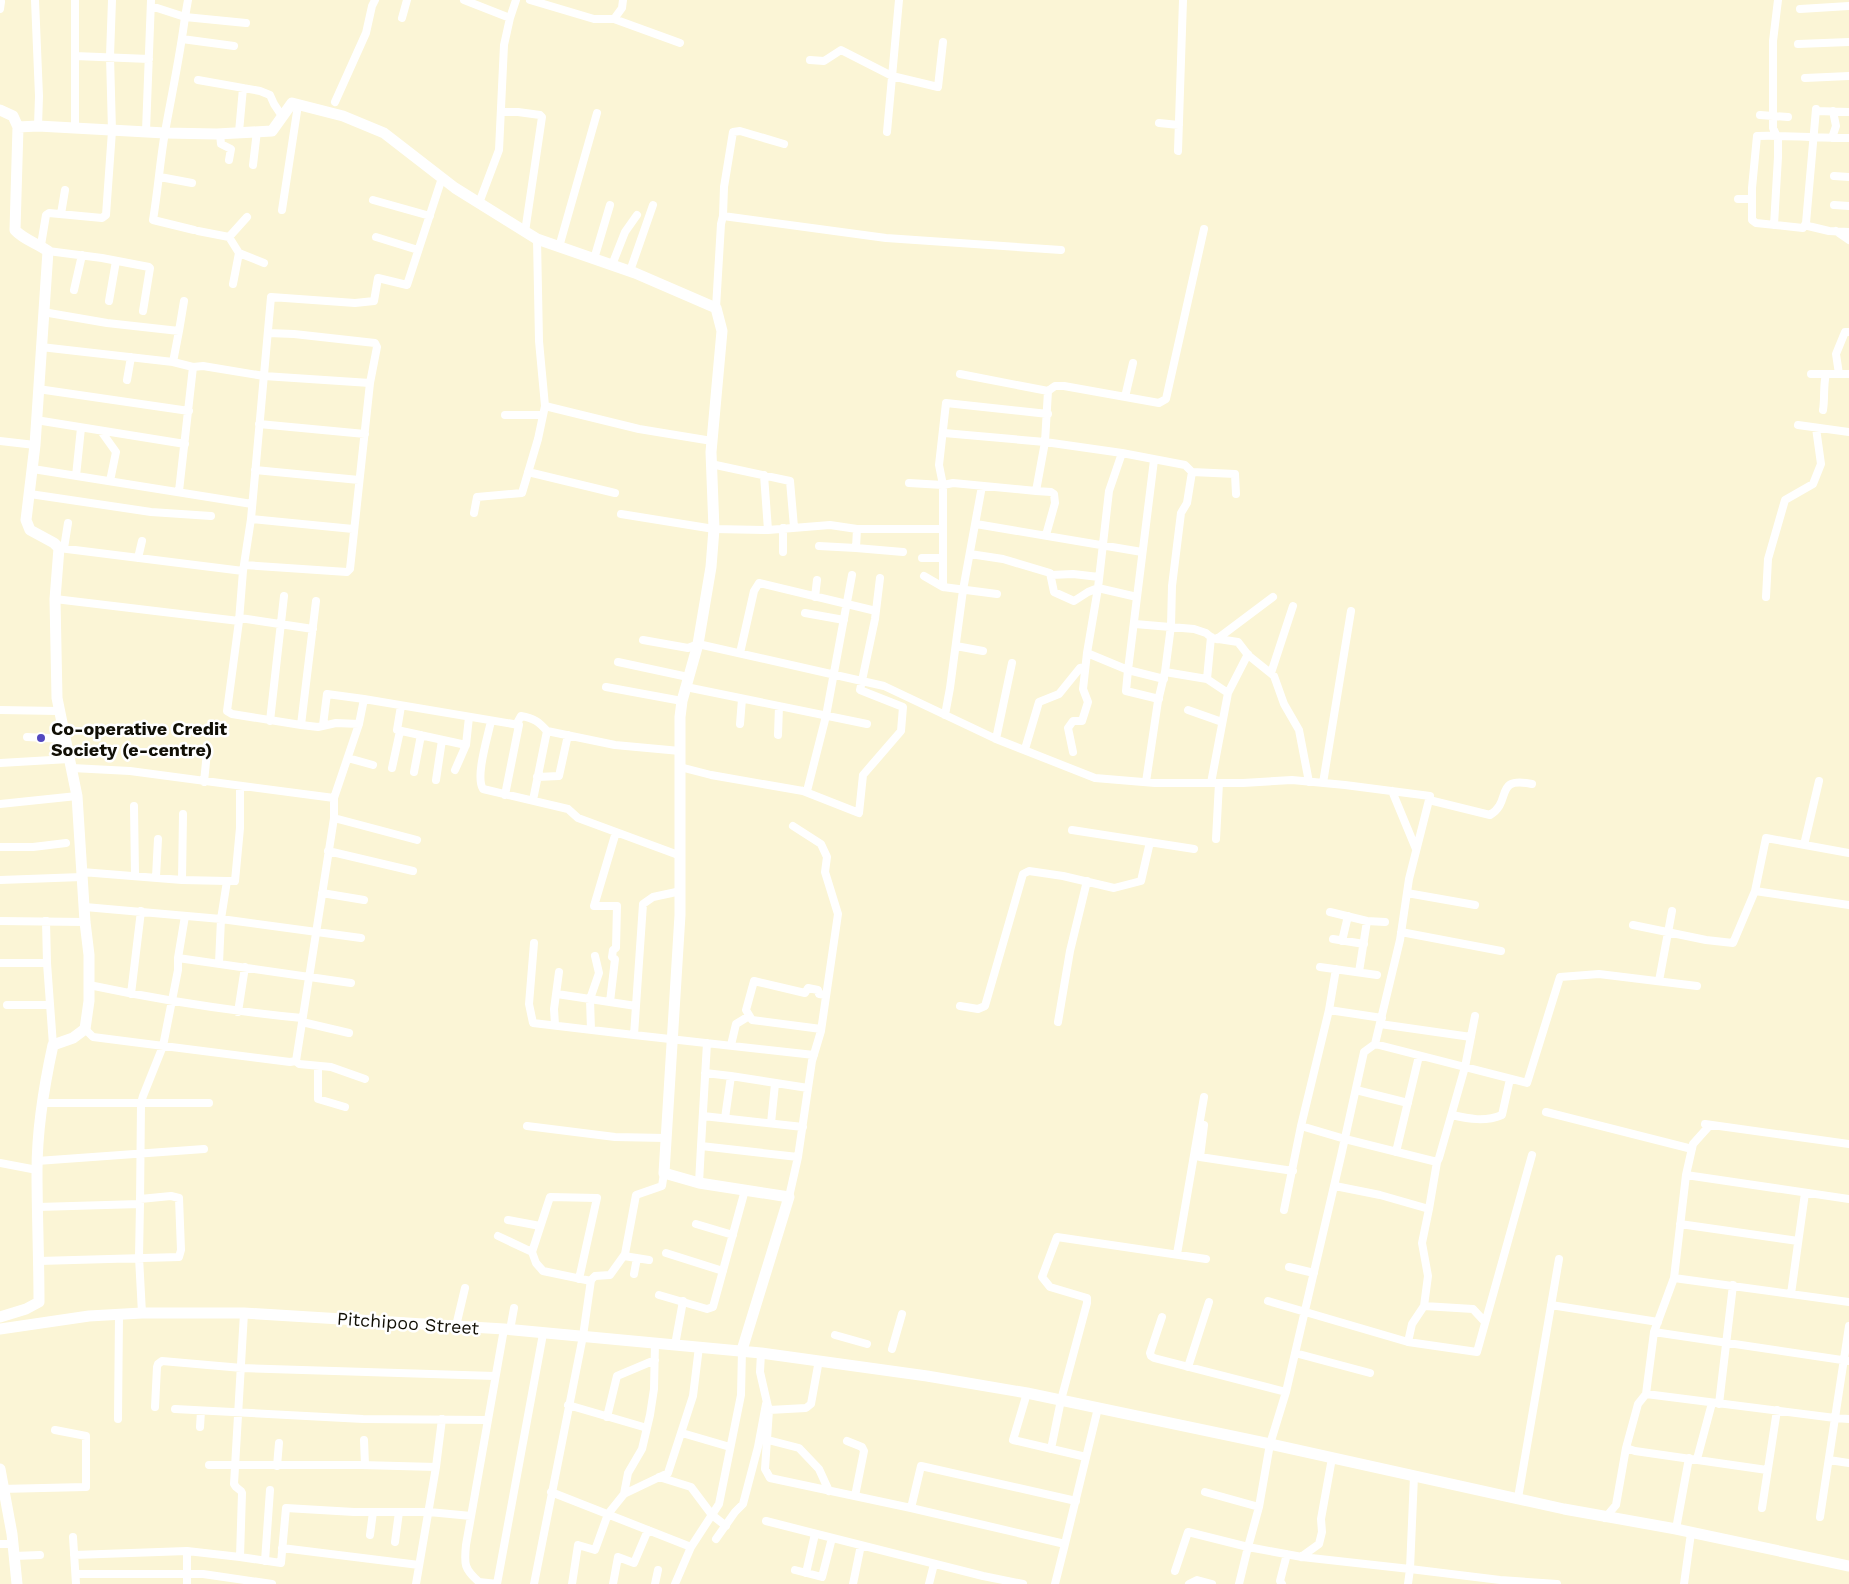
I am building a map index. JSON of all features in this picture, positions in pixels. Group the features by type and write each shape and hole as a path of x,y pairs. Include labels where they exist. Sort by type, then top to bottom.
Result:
{"street":[{"path":"36,0 38,126"},
{"path":"75,0 75,128"},
{"path":"112,0 110,58 112,132 106,215 102,218 61,214 46,215 44,248 47,286 40,347 33,470 26,520 28,527 34,533 62,548 138,558 243,568 347,572 352,564 353,529 370,383 377,347 375,343 268,333"},
{"path":"188,0 152,220 230,237"},
{"path":"335,102 366,33 375,0"},
{"path":"402,18 407,0"},
{"path":"464,0 510,18"},
{"path":"479,203 499,150 504,45 516,0"},
{"path":"530,0 594,19 614,19 680,42"},
{"path":"614,19 622,8 623,0"},
{"path":"887,132 899,0"},
{"path":"1178,151 1182,0"},
{"path":"1774,225 1778,139 1773,128 1772,116 1773,41 1778,0"},
{"path":"146,131 151,3 185,17 246,23"},
{"path":"1800,8 1849,6"},
{"path":"182,38 234,46"},
{"path":"810,60 824,61 841,50 892,76 938,87 943,42"},
{"path":"1798,44 1849,42"},
{"path":"76,56 150,59"},
{"path":"1806,78 1849,76"},
{"path":"198,80 260,91 270,95 282,116"},
{"path":"239,132 243,88"},
{"path":"18,127 38,126 112,132 146,131 220,134 272,130 292,104 342,116 384,133 442,178 538,239 612,265 716,308"},
{"path":"282,210 298,105"},
{"path":"0,110 13,116 18,127 15,230 21,237 44,248 150,268 142,311"},
{"path":"1849,112 1816,110 1813,138 1806,223 1803,228 1774,225 1752,220 1757,136 1813,138 1849,138"},
{"path":"1832,138 1836,126 1833,111"},
{"path":"501,112 534,113 542,117 525,232"},
{"path":"559,247 597,113"},
{"path":"1760,115 1788,117"},
{"path":"1159,123 1179,125"},
{"path":"534,1584 591,1281 595,1276 608,1277 624,1256 636,1195 662,1186 673,1039 681,891 680,751 682,701 698,644 711,567 714,529 712,441 722,331 716,308 724,187 733,132 740,131 784,144"},
{"path":"253,165 257,132"},
{"path":"220,134 221,144 231,149 228,160"},
{"path":"1834,176 1849,177"},
{"path":"160,178 192,183"},
{"path":"359,724 336,723 318,727 270,721 232,714 228,711 240,619 243,568 251,519 271,297 355,303 374,301 378,278 407,285 442,178"},
{"path":"61,214 65,190"},
{"path":"1738,199 1752,199"},
{"path":"373,200 430,216"},
{"path":"594,259 610,205"},
{"path":"630,272 653,205"},
{"path":"1834,205 1849,206"},
{"path":"612,265 625,232 637,215"},
{"path":"723,216 886,238 1061,250"},
{"path":"230,237 247,217"},
{"path":"1806,223 1808,226 1849,232"},
{"path":"960,374 1048,391 1055,386 1064,386 1159,403 1166,399 1204,229"},
{"path":"1836,231 1849,240"},
{"path":"230,237 238,253 233,284"},
{"path":"376,237 418,250"},
{"path":"474,514 477,497 522,493 538,439 545,406 539,341 538,239"},
{"path":"238,253 264,263"},
{"path":"74,290 82,255"},
{"path":"109,301 116,261"},
{"path":"174,362 184,301"},
{"path":"43,312 107,323 179,331"},
{"path":"1839,374 1836,354 1844,332 1849,332"},
{"path":"40,347 174,362 194,367 203,366 264,376 370,383"},
{"path":"127,380 131,357"},
{"path":"1125,397 1133,363"},
{"path":"179,491 194,367"},
{"path":"1811,374 1849,374"},
{"path":"1823,410 1825,398 1823,386 1826,374"},
{"path":"38,389 189,412"},
{"path":"1036,491 1045,442 1048,391"},
{"path":"943,587 942,485 939,465 946,403 1048,414"},
{"path":"545,406 639,429 712,441"},
{"path":"505,415 543,415"},
{"path":"36,420 185,444"},
{"path":"259,424 365,434"},
{"path":"1798,425 1849,432"},
{"path":"76,476 81,428"},
{"path":"1766,596 1768,559 1785,500 1813,484 1821,464 1816,428"},
{"path":"101,431 116,452 110,481"},
{"path":"944,433 1045,442 1122,453 1185,465 1192,472 1235,474 1236,494"},
{"path":"0,441 35,445"},
{"path":"1073,752 1068,728 1073,721 1082,721 1088,702 1083,688 1085,667 1104,545 1109,491 1122,453"},
{"path":"1154,460 1126,691 1159,699"},
{"path":"712,464 790,481 794,527"},
{"path":"33,470 179,491 252,504"},
{"path":"255,470 359,480"},
{"path":"528,472 615,493"},
{"path":"1146,782 1159,699 1165,675 1171,626 1172,586 1181,513 1187,503 1192,472"},
{"path":"764,475 768,530"},
{"path":"910,483 982,486 1054,494 1055,502 1046,536"},
{"path":"945,715 963,590 982,486"},
{"path":"30,494 151,512 211,516"},
{"path":"621,514 714,529 768,530 830,525 857,529 942,529"},
{"path":"251,519 353,529"},
{"path":"53,1046 73,1038 85,1029 89,1001 89,955 85,922 77,796 56,698 55,599 62,548 68,523"},
{"path":"976,524 1142,552"},
{"path":"783,528 783,552"},
{"path":"856,548 857,529"},
{"path":"138,558 142,541"},
{"path":"819,546 903,552"},
{"path":"970,554 1002,559 1050,573 1051,575 1073,574 1099,577"},
{"path":"922,558 943,558"},
{"path":"803,791 807,790 810,785 826,716 852,575"},
{"path":"1051,575 1054,592 1074,601 1098,588 1137,596"},
{"path":"924,576 943,587 997,594"},
{"path":"680,767 803,791 859,813 862,775 901,731 903,706 860,690 876,611 880,578"},
{"path":"814,597 817,580"},
{"path":"740,653 754,591 759,583 876,611"},
{"path":"270,721 284,596"},
{"path":"1207,679 1214,638 1273,597"},
{"path":"55,599 240,619 313,629"},
{"path":"301,725 316,601"},
{"path":"1271,673 1293,606"},
{"path":"1323,783 1351,611"},
{"path":"805,613 844,620"},
{"path":"1134,624 1171,626 1206,633 1214,638 1238,642 1248,654 1274,676 1284,704 1299,730 1309,782"},
{"path":"643,640 688,648 698,644 884,686 996,739 1095,778 1146,782 1215,783 1292,780 1430,796 1416,849 1401,932 1381,1021 1375,1044 1364,1052 1335,1186 1286,1392 1270,1444 1259,1507 1239,1584"},
{"path":"956,646 982,651"},
{"path":"1087,653 1128,670 1207,679 1228,693"},
{"path":"1216,839 1215,783 1222,722 1228,693 1248,654"},
{"path":"618,662 742,699 867,724"},
{"path":"996,739 1012,662"},
{"path":"1025,749 1039,702 1059,694 1080,668 1085,667"},
{"path":"606,687 682,701"},
{"path":"323,725 327,694 519,725 505,794"},
{"path":"296,1061 334,818 334,798 359,724 364,699"},
{"path":"740,724 742,699"},
{"path":"401,706 397,730 466,745"},
{"path":"778,735 779,706"},
{"path":"0,710 58,711"},
{"path":"1188,710 1222,722"},
{"path":"516,725 522,716 538,722 547,731 615,745 680,751"},
{"path":"455,770 466,745 469,717"},
{"path":"491,721 480,784 483,789 568,809 578,818 681,856"},
{"path":"392,768 400,731"},
{"path":"533,800 547,731"},
{"path":"414,772 421,735"},
{"path":"538,777 559,776 568,735"},
{"path":"27,737 65,739"},
{"path":"436,780 442,740"},
{"path":"204,782 207,752"},
{"path":"348,758 373,765"},
{"path":"0,763 70,764 334,798"},
{"path":"1429,800 1490,815 1498,810 1506,787 1512,782 1520,781 1532,784"},
{"path":"1804,845 1819,781"},
{"path":"0,880 82,874 135,875 182,880 235,882 240,828 240,787"},
{"path":"1392,792 1416,849"},
{"path":"0,804 77,796"},
{"path":"134,806 135,875"},
{"path":"182,880 183,814"},
{"path":"334,818 417,840"},
{"path":"675,1584 691,1547 719,1504 741,1395 742,1350 789,1197 798,1157 814,1055 821,1029 838,914 825,872 827,857 821,844 793,826"},
{"path":"1072,830 1194,850"},
{"path":"610,1002 614,976 615,959 612,957 616,948 617,906 594,906 616,832"},
{"path":"1633,925 1706,940 1733,943 1755,891 1766,838 1849,853"},
{"path":"156,877 158,839"},
{"path":"960,1006 978,1009 985,1006 1023,874 1029,871 1087,881 1114,888 1141,881 1150,842"},
{"path":"0,847 33,847 66,843"},
{"path":"328,851 413,871"},
{"path":"219,964 221,919 228,881"},
{"path":"1058,1022 1070,951 1087,881"},
{"path":"634,1035 643,904 653,897 681,891"},
{"path":"1755,891 1848,902"},
{"path":"322,893 364,900"},
{"path":"1407,893 1475,905"},
{"path":"85,907 221,919 361,938"},
{"path":"131,994 141,911"},
{"path":"1659,981 1672,911"},
{"path":"1330,912 1367,921 1385,922"},
{"path":"142,1313 138,1257 141,1103 162,1046 178,970 178,958 186,916"},
{"path":"1342,941 1348,916"},
{"path":"0,921 85,922"},
{"path":"0,1317 26,1309 39,1302 37,1165 43,1103 53,1046 46,921"},
{"path":"1359,972 1367,921"},
{"path":"1401,932 1501,952"},
{"path":"1333,939 1364,944"},
{"path":"534,943 528,1004 533,1023 814,1055"},
{"path":"591,1030 590,999 599,973 595,956"},
{"path":"178,958 352,983"},
{"path":"0,963 47,963"},
{"path":"238,1012 245,967"},
{"path":"1320,967 1377,975"},
{"path":"1284,1210 1301,1126 1329,1010 1336,969"},
{"path":"555,1025 554,1009 559,972"},
{"path":"599,973 614,976"},
{"path":"1375,1044 1527,1083 1560,977 1598,974 1697,986"},
{"path":"821,1029 752,1020 746,1010 754,981 805,993 808,988 813,988 818,990 819,994 826,995"},
{"path":"89,985 172,1002 302,1020 349,1033"},
{"path":"557,994 636,1006"},
{"path":"6,1005 50,1004"},
{"path":"1329,1010 1471,1037"},
{"path":"731,1046 736,1024 749,1016"},
{"path":"1408,1342 1412,1324 1424,1306 1428,1276 1422,1243 1437,1162 1440,1158 1465,1068 1475,1016"},
{"path":"85,1029 93,1037 290,1062 296,1061 299,1064 331,1067 365,1079"},
{"path":"699,1183 708,1043"},
{"path":"1396,1152 1419,1056"},
{"path":"318,1066 318,1099 345,1107"},
{"path":"705,1073 808,1088"},
{"path":"725,1118 731,1076"},
{"path":"1452,1115 1478,1120 1491,1120 1502,1116 1510,1079"},
{"path":"771,1123 776,1084"},
{"path":"1356,1090 1408,1103"},
{"path":"1177,1254 1204,1096"},
{"path":"43,1103 209,1103"},
{"path":"1205,1109 1200,1157 1292,1171"},
{"path":"1546,1112 1692,1149"},
{"path":"703,1116 802,1127"},
{"path":"1606,1518 1616,1505 1626,1448 1638,1404 1646,1394 1654,1332 1674,1278 1686,1175 1692,1144 1707,1125 1849,1144"},
{"path":"527,1126 615,1137 665,1138"},
{"path":"1301,1126 1437,1162"},
{"path":"701,1146 798,1157"},
{"path":"0,1163 37,1165 140,1153 204,1149"},
{"path":"1268,1301 1408,1342 1478,1352 1532,1155"},
{"path":"664,1173 699,1183 789,1197"},
{"path":"1686,1175 1849,1199"},
{"path":"1335,1186 1380,1195 1429,1209"},
{"path":"659,1295 707,1308 713,1307 745,1190"},
{"path":"1791,1294 1805,1193"},
{"path":"38,1207 140,1201 171,1196 179,1198 181,1250 178,1257 39,1261"},
{"path":"579,1279 597,1198 550,1197 532,1252 536,1263 543,1271 579,1279 591,1281"},
{"path":"508,1220 540,1226"},
{"path":"696,1224 733,1235"},
{"path":"1680,1224 1798,1241"},
{"path":"498,1236 532,1252"},
{"path":"1051,1449 1061,1400 1088,1303 1087,1298 1050,1287 1042,1277 1057,1237 1206,1258"},
{"path":"666,1253 723,1271"},
{"path":"624,1256 649,1260"},
{"path":"634,1274 637,1258"},
{"path":"1518,1498 1559,1259"},
{"path":"1289,1267 1314,1273"},
{"path":"1674,1278 1849,1302"},
{"path":"1676,1529 1693,1459 1716,1404 1733,1285"},
{"path":"456,1326 465,1288"},
{"path":"674,1345 684,1301"},
{"path":"1188,1367 1209,1302"},
{"path":"1551,1305 1658,1322"},
{"path":"1424,1306 1473,1310 1485,1322"},
{"path":"514,1308 495,1376 464,1563 470,1574 479,1583 499,1584 543,1334"},
{"name":"Pitchipoo Street","path":"0,1329 89,1316 142,1313 244,1313 456,1326 699,1348 742,1350 927,1376 1027,1393 1606,1518 1676,1529 1849,1566"},
{"path":"240,1557 242,1493 234,1484 244,1313"},
{"path":"892,1349 902,1314"},
{"path":"118,1419 119,1315"},
{"path":"1162,1317 1151,1356 1286,1392"},
{"path":"1820,1517 1846,1360 1849,1326"},
{"path":"1654,1332 1846,1360"},
{"path":"835,1335 867,1344"},
{"path":"624,1494 628,1473 642,1449 647,1428 654,1389 655,1343"},
{"path":"572,1584 578,1545 595,1550 608,1514 624,1494 668,1473 693,1396 699,1348"},
{"path":"761,1353 760,1372 768,1407 768,1440 765,1469 770,1478 911,1508 1065,1544"},
{"path":"1295,1353 1370,1373"},
{"path":"607,1417 617,1376 654,1360"},
{"path":"768,1407 806,1408 811,1404 819,1360"},
{"path":"155,1407 157,1367 162,1361 242,1368 495,1376"},
{"path":"1027,1393 1013,1440 1086,1457"},
{"path":"1646,1394 1849,1419"},
{"path":"568,1405 647,1428"},
{"path":"716,1539 743,1504 768,1407"},
{"path":"1055,1584 1098,1408"},
{"path":"175,1409 363,1419 488,1420"},
{"path":"1762,1508 1777,1410"},
{"path":"200,1411 200,1427"},
{"path":"416,1584 429,1512 442,1419"},
{"path":"2,1489 86,1487 86,1436 55,1430"},
{"path":"682,1432 730,1447"},
{"path":"364,1440 365,1465"},
{"path":"768,1440 799,1448 819,1469 829,1490"},
{"path":"847,1441 862,1447 864,1451 855,1496"},
{"path":"277,1466 279,1444"},
{"path":"1626,1448 1768,1470"},
{"path":"1301,1557 1319,1544 1322,1532 1321,1519 1332,1458"},
{"path":"1829,1460 1849,1463"},
{"path":"209,1465 436,1467"},
{"path":"911,1508 921,1466 1076,1501"},
{"path":"0,1468 17,1584"},
{"path":"1408,1584 1414,1476"},
{"path":"659,1477 691,1487 712,1515 726,1526"},
{"path":"265,1561 270,1490"},
{"path":"551,1492 691,1547"},
{"path":"1205,1492 1259,1507"},
{"path":"74,1555 187,1551 281,1563 286,1508 373,1512 429,1512 471,1516"},
{"path":"370,1535 373,1512"},
{"path":"395,1542 400,1512"},
{"path":"766,1521 934,1564 982,1580 1023,1584"},
{"path":"614,1584 618,1557 634,1563 648,1530"},
{"path":"1175,1572 1188,1532 1248,1547 1301,1557 1457,1574 1500,1582 1557,1584"},
{"path":"1684,1584 1690,1533"},
{"path":"806,1573 815,1534"},
{"path":"73,1537 76,1584"},
{"path":"795,1570 822,1577 832,1538"},
{"path":"0,1544 12,1544"},
{"path":"853,1584 861,1545"},
{"path":"282,1548 419,1565"},
{"path":"187,1551 187,1584"},
{"path":"1282,1584 1280,1581 1287,1554"},
{"path":"14,1556 40,1555"},
{"path":"929,1584 934,1564"},
{"path":"655,1584 658,1570"},
{"path":"76,1574 203,1574 272,1584"},
{"path":"1456,1584 1457,1574"},
{"path":"1188,1584 1197,1580 1212,1584"}],"place":[{"name":"Co-operative Credit Society (e-centre)","path":"41,738"}]}
